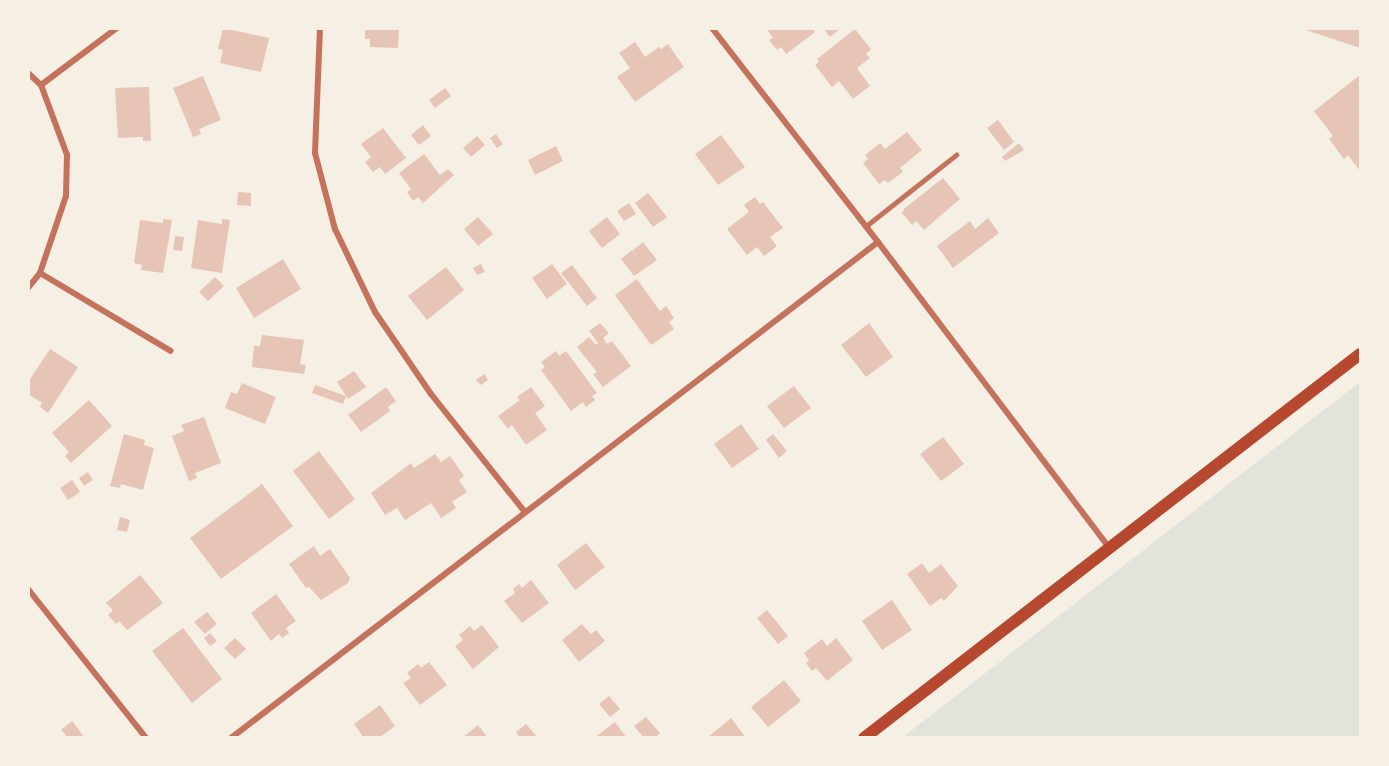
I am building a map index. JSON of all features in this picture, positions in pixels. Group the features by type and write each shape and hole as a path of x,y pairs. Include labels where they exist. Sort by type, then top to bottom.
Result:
{"main road":[{"path":"864,738 1360,354"}],"street":[{"path":"41,85 117,28"},
{"path":"320,28 315,153 335,229 381,321 431,394 525,512"},
{"path":"712,28 866,226 1109,547"},
{"path":"28,73 41,85 67,155 66,196 40,273 28,288"},
{"path":"231,738 878,242"},
{"path":"40,273 171,351"},
{"path":"28,589 146,738"}],"lane":[{"path":"866,226 956,155"}],"shaded area":[{"path":"1360,382 1360,737 903,737"}],"building":[{"path":"223,28 269,38 261,72 220,63 223,50 218,49"},
{"path":"399,28 398,48 370,47 370,39 365,39 365,29"},
{"path":"771,28 815,28 814,33 786,54 781,47 777,50 769,40 773,38 768,31"},
{"path":"823,28 841,28 830,37"},
{"path":"1360,28 1360,48 1303,29"},
{"path":"855,29 871,49 866,54 870,58 857,68 870,86 853,99 839,81 832,87 815,65 819,62 817,59"},
{"path":"635,42 645,57 659,47 661,49 668,44 684,67 635,102 617,77 630,68 619,53"},
{"path":"1360,75 1360,171 1348,155 1344,159 1329,139 1333,136 1314,111"},
{"path":"203,76 221,120 199,129 201,134 193,137 173,88"},
{"path":"149,87 151,141 143,141 143,137 118,138 115,88"},
{"path":"445,88 451,96 435,108 429,100"},
{"path":"998,120 1014,142 1004,150 987,128"},
{"path":"423,125 431,136 419,145 411,135"},
{"path":"383,128 406,158 385,174 380,167 373,172 365,162 371,157 361,144"},
{"path":"907,132 922,150 900,168 903,172 888,183 885,180 879,184 863,163 868,159 865,155 880,143 885,149"},
{"path":"496,134 503,144 497,148 490,138"},
{"path":"721,135 745,167 718,185 695,154"},
{"path":"477,136 485,145 471,157 463,148"},
{"path":"1019,143 1024,150 1005,161 1002,157"},
{"path":"556,146 563,161 535,175 528,160"},
{"path":"424,154 440,175 448,169 454,175 423,203 418,197 413,201 407,192 411,189 399,173"},
{"path":"943,178 960,199 924,230 916,221 912,225 902,213 905,208"},
{"path":"238,192 251,193 251,206 237,205"},
{"path":"648,193 667,217 653,227 635,203"},
{"path":"755,197 760,204 763,202 783,228 770,237 777,246 764,256 757,247 747,255 727,229 749,212 744,205"},
{"path":"629,203 636,214 624,221 617,211"},
{"path":"478,217 493,234 478,246 464,229"},
{"path":"607,217 620,234 602,248 589,231"},
{"path":"988,218 999,233 953,268 937,246 970,221 975,229"},
{"path":"163,219 172,220 163,273 141,270 142,265 134,263 140,220 163,223"},
{"path":"222,219 230,220 222,273 191,268 198,220 222,224"},
{"path":"175,236 184,237 182,251 173,250"},
{"path":"643,242 657,260 634,276 621,259 632,250 639,259 633,250"},
{"path":"283,259 301,289 254,318 236,288"},
{"path":"481,264 485,272 477,275 473,268"},
{"path":"552,264 567,284 547,299 532,278"},
{"path":"572,265 597,298 587,306 561,273"},
{"path":"446,267 464,290 427,320 408,296"},
{"path":"215,277 224,286 208,301 199,292"},
{"path":"637,279 660,311 666,306 674,318 669,322 674,329 651,345 615,295"},
{"path":"600,323 609,333 603,338 607,344 612,341 631,366 603,387 593,374 597,372 577,347 589,337 596,345 598,343 589,331"},
{"path":"869,323 893,357 866,377 841,345"},
{"path":"262,335 304,340 300,364 306,365 304,374 252,367 254,346 260,346"},
{"path":"50,349 78,367 48,413 40,407 42,403 28,394 28,382"},
{"path":"556,351 559,356 566,351 597,393 592,396 595,400 586,407 583,402 571,411 541,370 545,367 541,362"},
{"path":"354,371 366,387 348,399 337,382"},
{"path":"484,374 488,380 481,385 476,380"},
{"path":"242,383 276,397 265,424 225,408 231,392 237,394"},
{"path":"315,385 346,396 343,404 312,393"},
{"path":"794,386 811,408 784,428 767,406"},
{"path":"386,387 396,401 388,407 390,411 361,432 348,415"},
{"path":"531,387 545,406 535,413 547,430 526,445 512,425 508,429 498,416 520,400 517,397"},
{"path":"89,400 112,426 71,463 65,456 69,452 52,433"},
{"path":"204,417 221,463 195,473 197,478 189,481 172,436 184,431 181,425"},
{"path":"741,424 759,449 732,468 714,444"},
{"path":"124,434 145,440 144,445 154,448 143,490 121,484 120,488 110,486"},
{"path":"773,434 787,451 779,458 766,440"},
{"path":"943,437 964,464 941,481 920,454"},
{"path":"319,451 355,499 329,519 293,471"},
{"path":"435,454 441,462 450,456 464,476 459,480 467,492 452,502 456,508 441,518 431,503 405,520 397,508 385,515 371,493 411,463 414,468"},
{"path":"88,472 93,480 84,486 79,478"},
{"path":"72,480 80,492 68,500 60,488"},
{"path":"262,484 293,526 221,579 190,538"},
{"path":"120,517 130,520 127,532 117,530"},
{"path":"586,543 605,567 575,590 557,565"},
{"path":"314,546 320,556 330,549 350,578 348,583 321,600 309,587 306,588 289,564"},
{"path":"922,563 929,573 941,564 958,586 944,601 941,598 930,606 907,574"},
{"path":"140,575 163,603 127,630 119,621 116,624 108,615 113,610 106,603"},
{"path":"531,580 549,603 522,623 504,601 515,593 513,589 519,584 522,588"},
{"path":"276,594 296,621 286,628 289,633 282,638 279,634 271,641 251,613"},
{"path":"892,600 912,630 882,650 862,621"},
{"path":"767,610 788,636 778,644 757,618"},
{"path":"207,612 217,624 205,634 194,622"},
{"path":"582,624 591,634 596,630 605,641 579,662 562,640"},
{"path":"482,625 499,647 473,669 455,646 463,640 459,635 470,626 474,631"},
{"path":"183,628 222,679 192,703 152,651"},
{"path":"210,633 217,641 210,646 204,638"},
{"path":"235,638 246,649 235,659 224,648"},
{"path":"836,638 853,660 827,681 816,668 812,671 806,663 809,661 804,653 822,639 827,646"},
{"path":"429,662 447,685 420,705 403,683 411,678 407,673 418,664 421,668"},
{"path":"784,680 801,701 768,727 751,707"},
{"path":"609,696 620,709 610,717 599,704"},
{"path":"380,705 395,726 379,738 364,738 354,724"},
{"path":"646,717 660,733 655,738 644,738 634,726"},
{"path":"731,718 746,738 707,738"},
{"path":"72,721 85,738 63,738 66,735 61,730"},
{"path":"615,722 627,738 594,738"},
{"path":"526,724 538,738 520,738 516,732"},
{"path":"478,725 488,738 462,738"}]}
